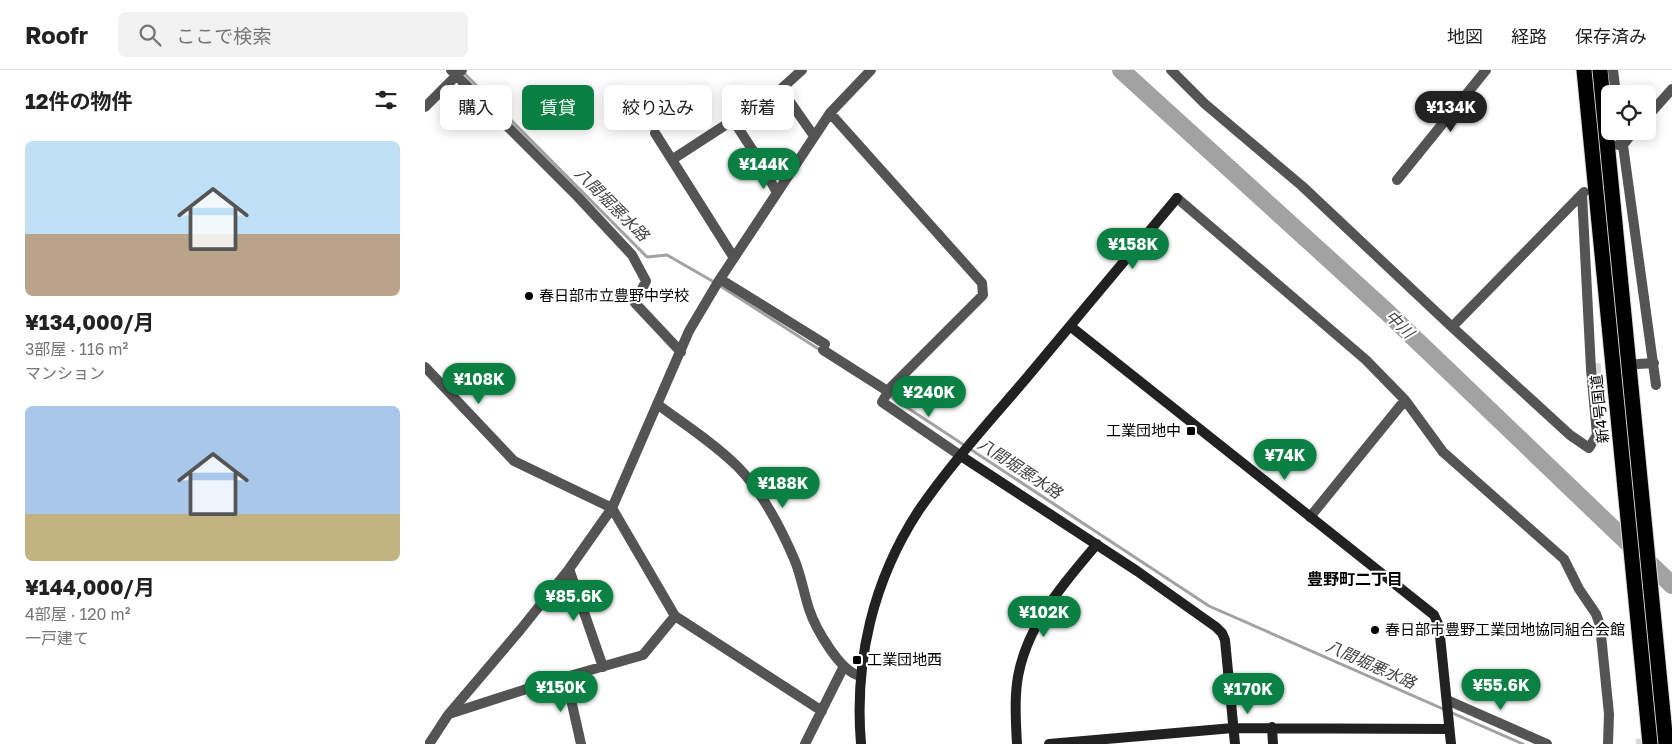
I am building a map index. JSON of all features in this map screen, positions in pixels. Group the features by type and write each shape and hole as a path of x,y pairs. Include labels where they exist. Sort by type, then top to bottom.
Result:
{"highway":[{"name":"新4号国道","path":"1584,70 1650,744"},
{"path":"1600,70 1666,744"}],"street":[{"path":"784,85 802,70"},
{"path":"429,744 448,715 569,569 611,508 689,331 734,258 830,113 871,70"},
{"path":"1171,70 1205,104 1302,186 1451,327 1570,435 1589,448 1597,435 1591,369 1582,194"},
{"path":"1397,180 1486,70"},
{"path":"1613,70 1615,85"},
{"path":"425,107 457,73 632,255 646,281 635,302 681,352"},
{"path":"1656,107 1672,89"},
{"path":"794,107 814,136"},
{"path":"830,113 983,283 983,295 891,387 882,402 1097,544 1217,627 1225,640 1235,744"},
{"path":"673,159 722,127"},
{"path":"740,130 761,163 777,193"},
{"path":"655,133 734,258"},
{"path":"1622,140 1657,385"},
{"path":"1607,146 1623,145 1627,140"},
{"path":"1451,327 1595,180"},
{"path":"861,744 859,716 865,641 883,578 900,543 920,510 962,454 1177,198 1366,360 1405,400 1443,452 1564,559 1579,589 1596,614 1600,625 1609,714 1608,744"},
{"path":"718,283 825,344 823,350 887,395"},
{"path":"1070,326 1434,615 1439,626 1451,744"},
{"path":"1638,364 1654,363"},
{"path":"425,366 514,461 611,508 675,616 822,711"},
{"path":"1310,517 1405,400"},
{"path":"657,404 738,467 763,498 796,562 810,610 825,642 843,666 856,675 861,676"},
{"path":"1017,744 1016,692 1022,663 1033,631 1058,591 1097,544"},
{"path":"569,569 603,667"},
{"path":"448,715 566,676 643,655 675,616"},
{"path":"805,744 843,666"},
{"path":"566,676 581,744"},
{"path":"1447,702 1547,744"},
{"path":"1272,727 1273,744"},
{"path":"1049,744 1233,728 1449,729"}],"waterway":[{"name":"中川","path":"1121,70 1387,312 1672,585"},
{"name":"八間堀悪水路","path":"463,72 647,257 667,255 714,282 820,350"},
{"name":"八間堀悪水路","path":"888,395 1209,606 1523,744"}],"tunnel":[{"path":"1591,369 1635,365"},
{"path":"1636,744 1672,740"}],"place":[{"name":"春日部市立豊野中学校","path":"529,296"},
{"name":"工業団地中","path":"1191,431"},
{"name":"春日部市豊野工業団地協同組合会館","path":"1375,630"},
{"name":"工業団地西","path":"857,660"}],"district":[{"name":"豊野町二丁目","path":"1355,579"}]}
